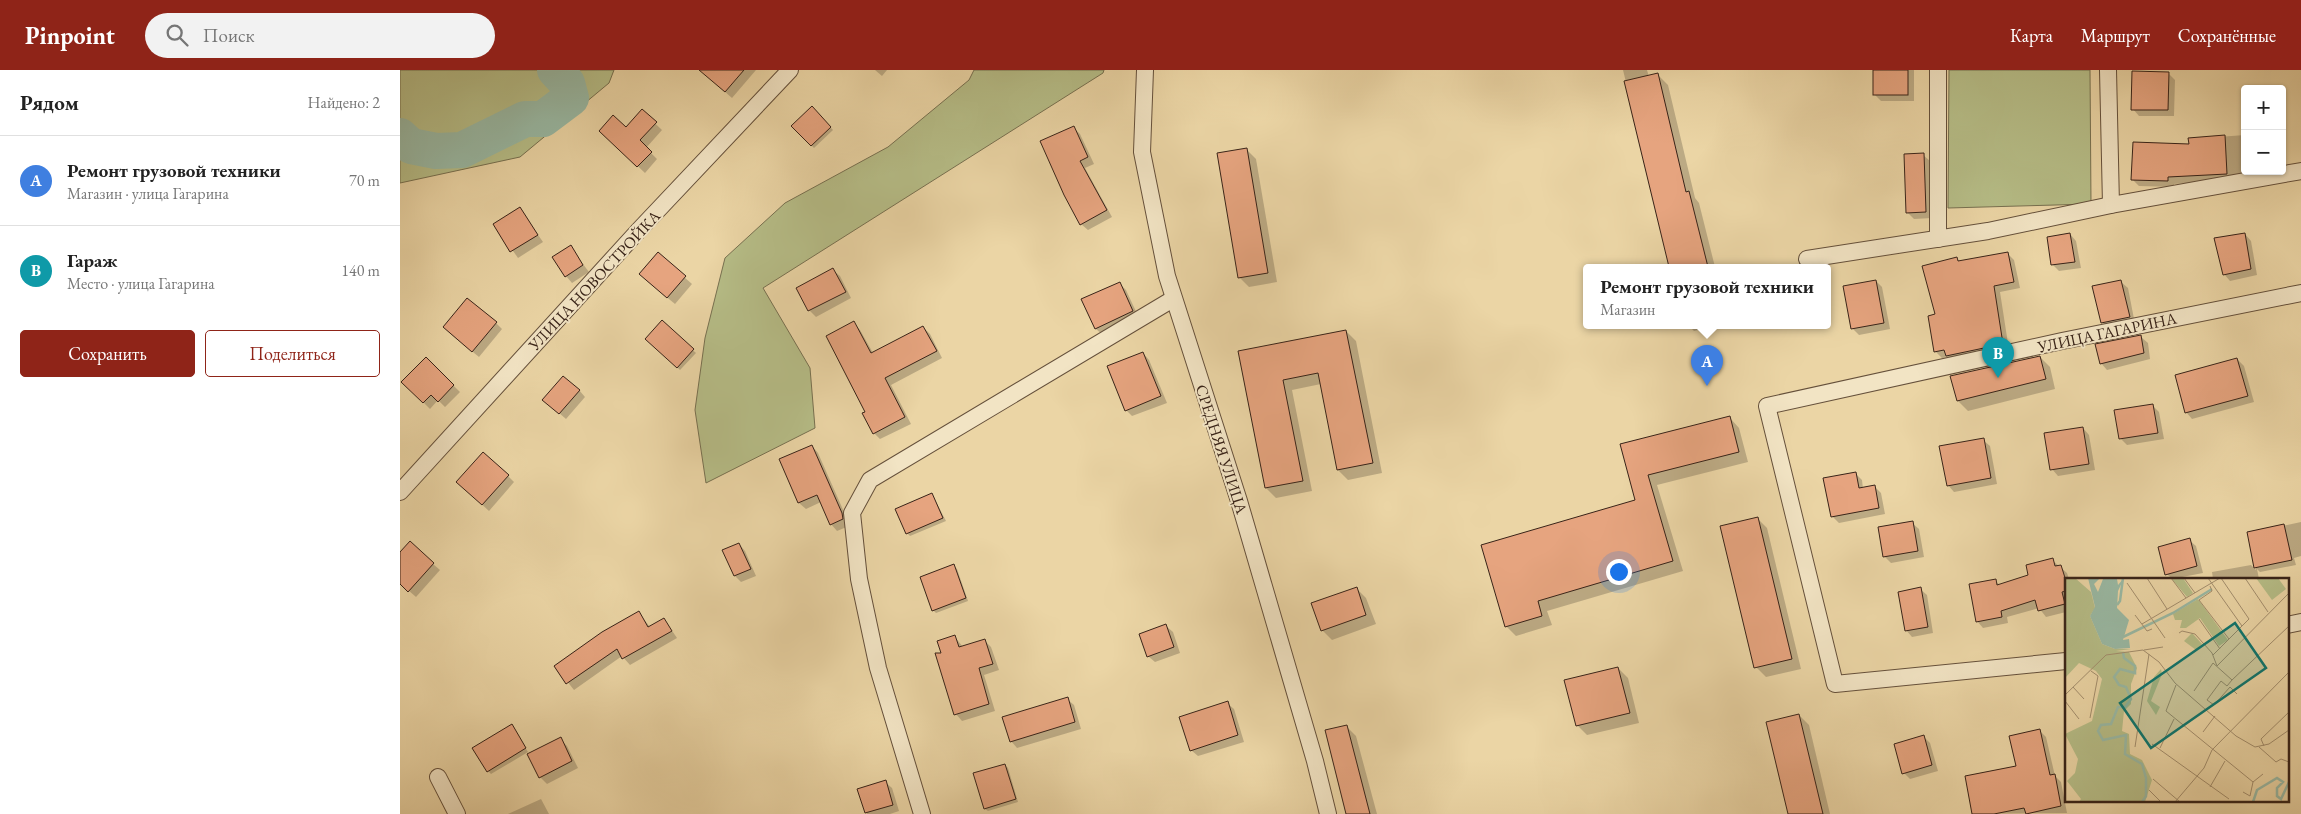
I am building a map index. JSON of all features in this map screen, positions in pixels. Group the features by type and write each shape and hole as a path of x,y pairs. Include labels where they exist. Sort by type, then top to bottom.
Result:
{"street":[{"name":"УЛИЦА НОВОСТРОЙКА","path":"400,492 639,230 790,70"},
{"path":"1938,70 1938,238"},
{"path":"2108,70 2111,205"},
{"name":"СРЕДНЯЯ УЛИЦА","path":"1145,75 1142,152 1173,299 1239,501 1316,761 1328,814"},
{"path":"1807,259 1938,238 2301,171"},
{"name":"УЛИЦА ГАГАРИНА","path":"2059,661 1835,684 1767,406 2062,341 2301,293"},
{"path":"922,814 878,668 859,579 852,513 870,480 1173,299"},
{"path":"2288,625 2301,622"},
{"path":"438,777 457,814"}],"green space":[{"path":"400,70 614,70 609,83 520,157 400,183"},
{"path":"974,70 1104,70 1103,73 763,288 810,368 815,428 706,483 695,410 705,338 725,258 785,203 888,147 969,80"},
{"path":"1949,70 2090,70 2091,204 1948,208"}],"building":[{"path":"699,70 744,70 725,92"},
{"path":"1873,70 1908,70 1908,95 1873,95"},
{"path":"2132,71 2169,72 2168,110 2131,110"},
{"path":"1658,73 1686,192 1689,191 1707,264 1668,264 1624,81"},
{"path":"812,106 831,127 811,146 791,126"},
{"path":"642,109 657,122 640,140 652,152 637,167 599,131 613,115 626,127"},
{"path":"1074,126 1088,157 1080,161 1107,210 1080,225 1064,195 1040,141"},
{"path":"2225,135 2227,174 2168,177 2168,181 2131,180 2133,142 2189,144 2188,138"},
{"path":"1247,148 1268,273 1238,278 1217,153"},
{"path":"1924,153 1926,212 1906,213 1904,154"},
{"path":"520,207 538,235 510,252 493,224"},
{"path":"2070,233 2075,262 2051,265 2047,237"},
{"path":"2245,233 2251,269 2223,275 2214,238"},
{"path":"571,245 583,265 565,277 552,257"},
{"path":"658,252 686,276 667,298 639,274"},
{"path":"2008,252 2014,282 1994,286 2003,344 1946,356 1944,350 1934,352 1928,316 1935,314 1922,266 1957,257 1958,261"},
{"path":"833,268 846,292 808,311 796,288"},
{"path":"1876,280 1884,323 1851,329 1843,286"},
{"path":"2121,280 2130,317 2101,323 2092,286"},
{"path":"1120,282 1133,311 1095,329 1081,299"},
{"path":"467,298 497,322 472,352 443,327"},
{"path":"662,320 694,349 677,368 645,339"},
{"path":"854,321 871,353 923,326 937,351 885,378 905,417 873,434 862,413 865,412 826,336"},
{"path":"1346,330 1373,463 1337,470 1318,373 1283,380 1303,481 1265,488 1238,351"},
{"path":"2141,335 2144,353 2100,364 2095,344"},
{"path":"1143,352 1161,396 1125,411 1107,366"},
{"path":"2040,356 2046,379 1957,401 1950,376"},
{"path":"426,357 454,385 438,402 431,395 423,403 401,382"},
{"path":"2237,358 2248,396 2185,413 2175,375"},
{"path":"563,376 580,390 559,414 542,400"},
{"path":"2153,404 2158,433 2119,439 2114,410"},
{"path":"1730,416 1739,452 1648,475 1673,561 1538,601 1542,616 1505,627 1481,545 1635,500 1620,444"},
{"path":"2083,427 2089,464 2050,470 2044,433"},
{"path":"1984,438 1991,478 1947,486 1939,446"},
{"path":"812,445 842,513 843,519 830,525 817,495 798,503 779,459"},
{"path":"483,452 509,475 482,505 456,482"},
{"path":"1856,472 1859,488 1875,485 1879,508 1831,517 1823,478"},
{"path":"932,493 943,518 906,534 895,509"},
{"path":"1758,517 1792,659 1754,668 1720,526"},
{"path":"1913,521 1918,551 1883,557 1878,527"},
{"path":"2284,524 2292,560 2254,568 2247,532"},
{"path":"2190,538 2197,566 2165,575 2158,547"},
{"path":"410,541 434,563 408,592 400,584 400,552"},
{"path":"739,543 751,569 734,576 722,550"},
{"path":"2053,558 2055,566 2061,565 2065,578 2065,591 2062,592 2065,604 2038,611 2035,600 2001,611 2002,617 1976,622 1969,584 1996,579 1997,585 2028,575 2026,565"},
{"path":"954,564 966,598 932,611 920,577"},
{"path":"1357,587 1366,615 1321,631 1311,603"},
{"path":"1921,587 1928,627 1905,631 1898,592"},
{"path":"639,611 648,627 664,618 672,631 622,659 617,649 566,684 554,666 602,632"},
{"path":"1166,624 1174,647 1147,657 1139,634"},
{"path":"955,635 959,647 985,639 993,664 979,668 989,704 954,715 935,653 941,653 937,641"},
{"path":"1618,667 1630,713 1576,726 1564,680"},
{"path":"1068,697 1075,722 1010,742 1002,717"},
{"path":"1228,701 1238,735 1190,751 1179,717"},
{"path":"1799,714 1823,814 1788,814 1766,722"},
{"path":"512,724 526,748 487,772 472,748"},
{"path":"1347,725 1370,814 1346,814 1325,730"},
{"path":"2040,729 2050,775 2055,774 2061,806 2026,814 2024,808 1994,814 1972,814 1965,776 2016,766 2009,736"},
{"path":"1924,735 1932,765 1902,774 1894,744"},
{"path":"561,737 572,761 539,778 527,754"},
{"path":"1005,764 1016,799 984,809 973,773"},
{"path":"886,780 893,805 865,813 857,789"}],"waterway":[{"path":"400,136 411,146 436,151 462,150 525,119 543,119 571,98 567,83 555,70"}],"place":[{"name":"Гараж","path":"1998,378"},
{"name":"Ремонт грузовой техники","path":"1707,386"}]}
